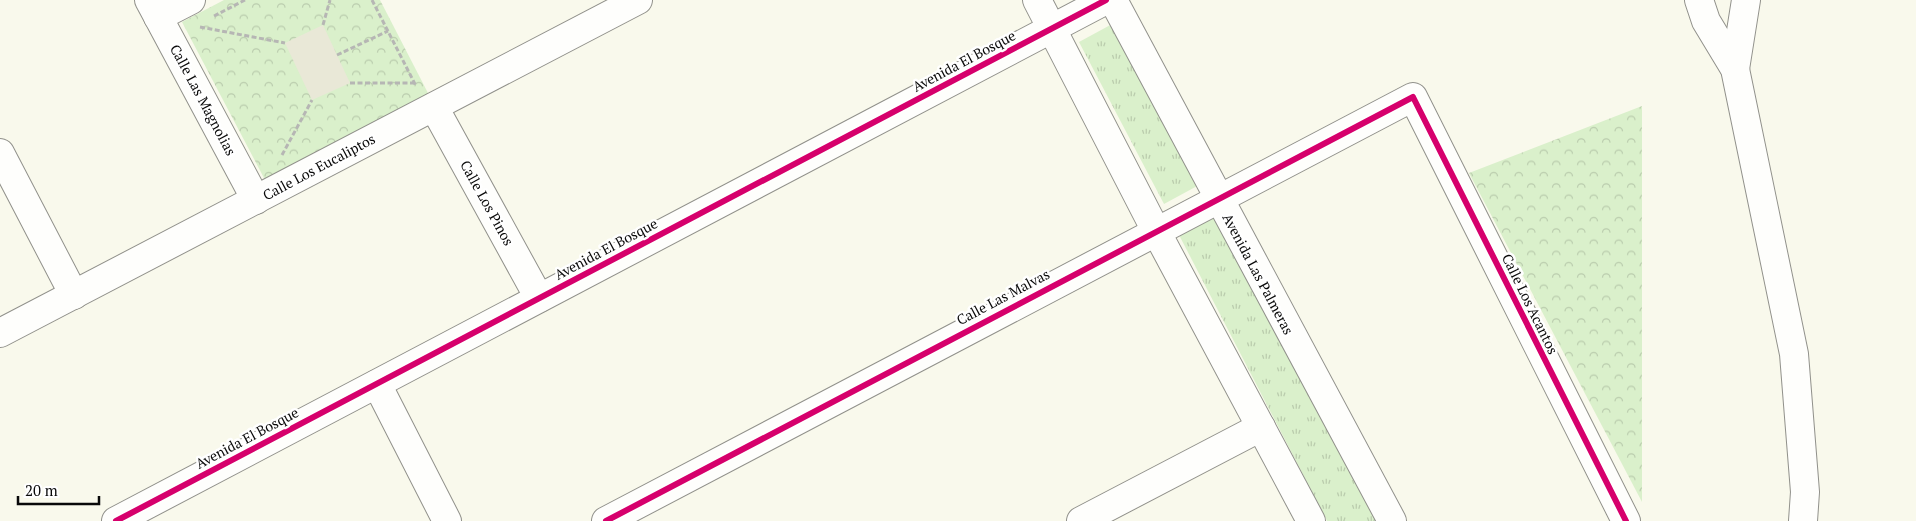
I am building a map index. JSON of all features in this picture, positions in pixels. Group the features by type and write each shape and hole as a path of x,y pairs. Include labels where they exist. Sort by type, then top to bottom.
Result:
{"street":[{"name":"Calle Los Eucaliptos","path":"0,333 286,184 427,99 638,0"},
{"path":"1037,0 1156,231 1311,521"},
{"name":"Avenida El Bosque","path":"116,521 1106,0"},
{"name":"Avenida Las Palmeras","path":"1113,0 1392,521"},
{"path":"1699,0 1706,21 1735,69 1794,354 1804,492 1803,521"},
{"path":"1735,69 1746,0"},
{"path":"154,8 197,16"},
{"name":"Calle Las Magnolias","path":"154,8 256,200"},
{"name":"Calle Las Malvas","path":"606,521 1413,97"},
{"name":"Calle Los Acantos","path":"1413,97 1626,521"},
{"name":"Calle Los Pinos","path":"427,99 539,298"},
{"path":"0,153 74,295"},
{"path":"377,384 447,521"},
{"path":"1081,521 1261,427"}],"path":[{"path":"212,17 245,0"},
{"path":"323,25 330,0"},
{"path":"372,0 415,83 427,99"},
{"path":"200,34 197,16 285,43"},
{"path":"337,55 388,31"},
{"path":"350,83 415,83"},
{"path":"286,184 276,165 312,100"}],"green space":[{"path":"224,0 380,0 429,95 265,180 182,22"},
{"path":"1114,23 1199,185 1164,204 1079,42"},
{"path":"1642,106 1642,502 1469,173"},
{"path":"1213,215 1378,521 1327,521 1178,233"}],"shaded area":[{"path":"323,25 350,83 312,100 285,43"}],"cycle path":[{"path":"116,521 1106,0"},
{"path":"606,521 1413,97 1626,521"}]}
